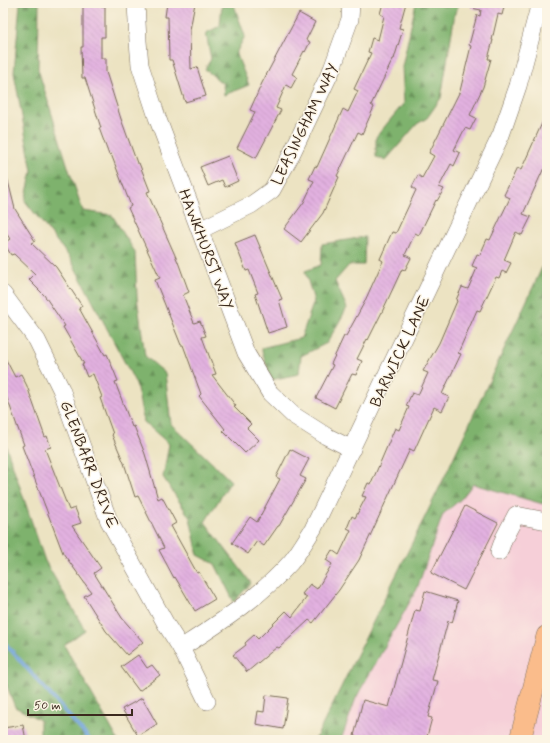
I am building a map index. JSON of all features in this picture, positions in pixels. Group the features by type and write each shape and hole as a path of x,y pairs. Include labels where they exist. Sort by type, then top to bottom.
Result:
{"main road":[{"path":"523,736 547,636"}],"street":[{"name":"HAWKHURST WAY","path":"136,3 140,65 157,117 246,353 270,393 293,415 326,436 352,449"},
{"name":"LEASINGHAM WAY","path":"200,230 251,205 272,190 290,157 332,69 350,19 352,3"},
{"name":"BARWICK LANE","path":"181,648 235,613 265,588 291,561 314,529 501,135 518,86 540,3"},
{"name":"GLENBARR DRIVE","path":"3,294 37,340 61,389 109,521 167,626 181,648 207,701"},
{"path":"499,552 516,514 547,521"}],"shaded area":[{"path":"473,484 543,504 547,493 547,740 341,740 356,698 417,589 443,514 461,499"}],"green space":[{"path":"20,3 39,3 38,69 83,211 112,215 135,252 137,297 145,356 165,373 171,424 231,481 205,522 251,583 234,602 215,564 198,555 190,518 163,477 169,444 144,422 136,384 70,258 25,201 32,171 14,73"},
{"path":"222,3 235,3 234,5 245,36 236,53 249,85 224,95 223,84 205,69 211,59 206,33 220,26"},
{"path":"416,3 459,3 455,13 441,98 427,118 417,124 386,160 376,157 376,137 404,103 402,67"},
{"path":"365,237 364,265 349,265 335,281 347,308 327,343 301,356 299,374 271,380 261,348 301,338 314,301 305,271 321,265 322,244"},
{"path":"547,257 547,493 543,504 473,484 461,499 443,514 417,589 356,698 341,740 315,740 445,476"},
{"path":"3,437 45,561 85,630 64,645 118,740 40,740 40,720 15,707 3,676"}],"building":[{"path":"167,3 195,3 190,30 191,69 197,67 206,96 185,102 172,60 169,60 168,17 165,17"},
{"path":"383,3 406,3 399,28 403,29 394,59 371,105 374,107 362,134 358,132 337,176 339,177 323,213 301,242 284,229 304,202 314,181 309,179 315,166 317,167 343,109 348,112 358,91 354,89 371,53 368,52 372,38 378,40 384,16 380,14"},
{"path":"471,3 505,3 502,15 498,14 488,59 491,59 483,87 470,115 476,118 470,130 465,128 454,150 460,153 454,166 451,164 439,187 444,189 437,201 436,200 419,235 415,233 405,255 411,258 405,270 402,269 368,340 367,339 357,359 362,361 356,375 352,374 335,408 316,398 333,365 331,364 344,336 346,336 364,303 383,261 380,259 392,232 396,233 416,190 412,187 418,175 422,178 434,156 429,153 460,91 471,46 469,45 477,15 480,16 481,10 471,8"},
{"path":"83,6 105,6 105,37 101,37 101,58 106,58 106,72 121,119 137,163 139,163 150,191 147,192 178,262 189,292 183,295 194,323 200,321 206,336 202,337 216,374 212,375 236,406 234,407 251,424 247,428 259,440 245,453 223,431 225,429 199,396 201,394 183,345 181,345 155,280 160,278 128,208 131,206 111,154 109,155 99,128 101,128 85,78 82,78 81,47 83,47"},
{"path":"299,13 315,22 306,40 310,42 292,74 297,77 291,88 286,85 276,108 281,110 256,158 237,148 255,112 250,110 262,83"},
{"path":"547,112 547,171 543,170 523,214 531,217 522,235 516,232 504,260 511,263 506,273 502,271 499,278 496,277 480,311 477,310 458,353 461,354 442,394 449,397 442,411 434,407 414,451 410,449 359,560 339,590 313,623 309,620 279,648 277,647 247,672 233,655 246,645 245,643 254,635 258,639 286,611 292,617 307,597 302,594 310,584 317,589 332,564 326,560 332,550 339,555 351,530 347,528 352,516 355,518 366,497 362,496 368,483 371,484 395,428 399,430 409,407 406,406 412,393 418,395 428,373 423,371 439,343 462,287 468,289 477,268 472,266 477,254 480,255 487,239 490,240 510,198 504,195 517,168 521,170"},
{"path":"228,156 238,181 225,187 222,180 208,186 200,167"},
{"path":"3,177 7,177 15,209 35,241 31,243 56,267 82,306 79,308 105,355 107,354 118,381 115,382 132,427 134,426 145,454 158,499 162,497 176,523 171,526 197,573 199,572 215,599 195,611 175,577 174,578 159,550 164,548 138,496 135,497 124,463 112,435 113,434 100,398 102,397 93,374 87,377 82,364 84,364 63,327 65,326 44,295 29,280 35,274 14,254 11,255 4,243 10,239 3,228"},
{"path":"255,235 282,299 279,300 287,327 268,333 255,294 258,293 249,270 246,271 235,243"},
{"path":"3,354 15,377 21,374 27,386 45,437 47,436 51,447 45,449 69,510 75,508 81,523 72,526 101,568 94,573 122,618 143,642 127,655 106,631 84,596 91,592 63,553 22,446 24,445 7,398 3,400"},
{"path":"290,449 309,459 300,476 306,479 279,526 264,546 257,541 248,554 232,543 250,517 257,522 280,479 276,477"},
{"path":"465,506 498,523 464,590 431,573"},
{"path":"425,591 458,601 452,623 448,621 432,680 438,681 428,717 432,718 426,740 370,740 354,736 363,700 389,707 415,610 420,611"},
{"path":"138,655 147,668 152,665 160,675 139,691 121,667"},
{"path":"266,695 288,698 283,729 256,724 258,711 264,712"},
{"path":"142,698 157,724 138,736 122,709"},
{"path":"23,725 26,740 3,740 3,728"}],"waterway":[{"path":"3,641 90,740"}]}
